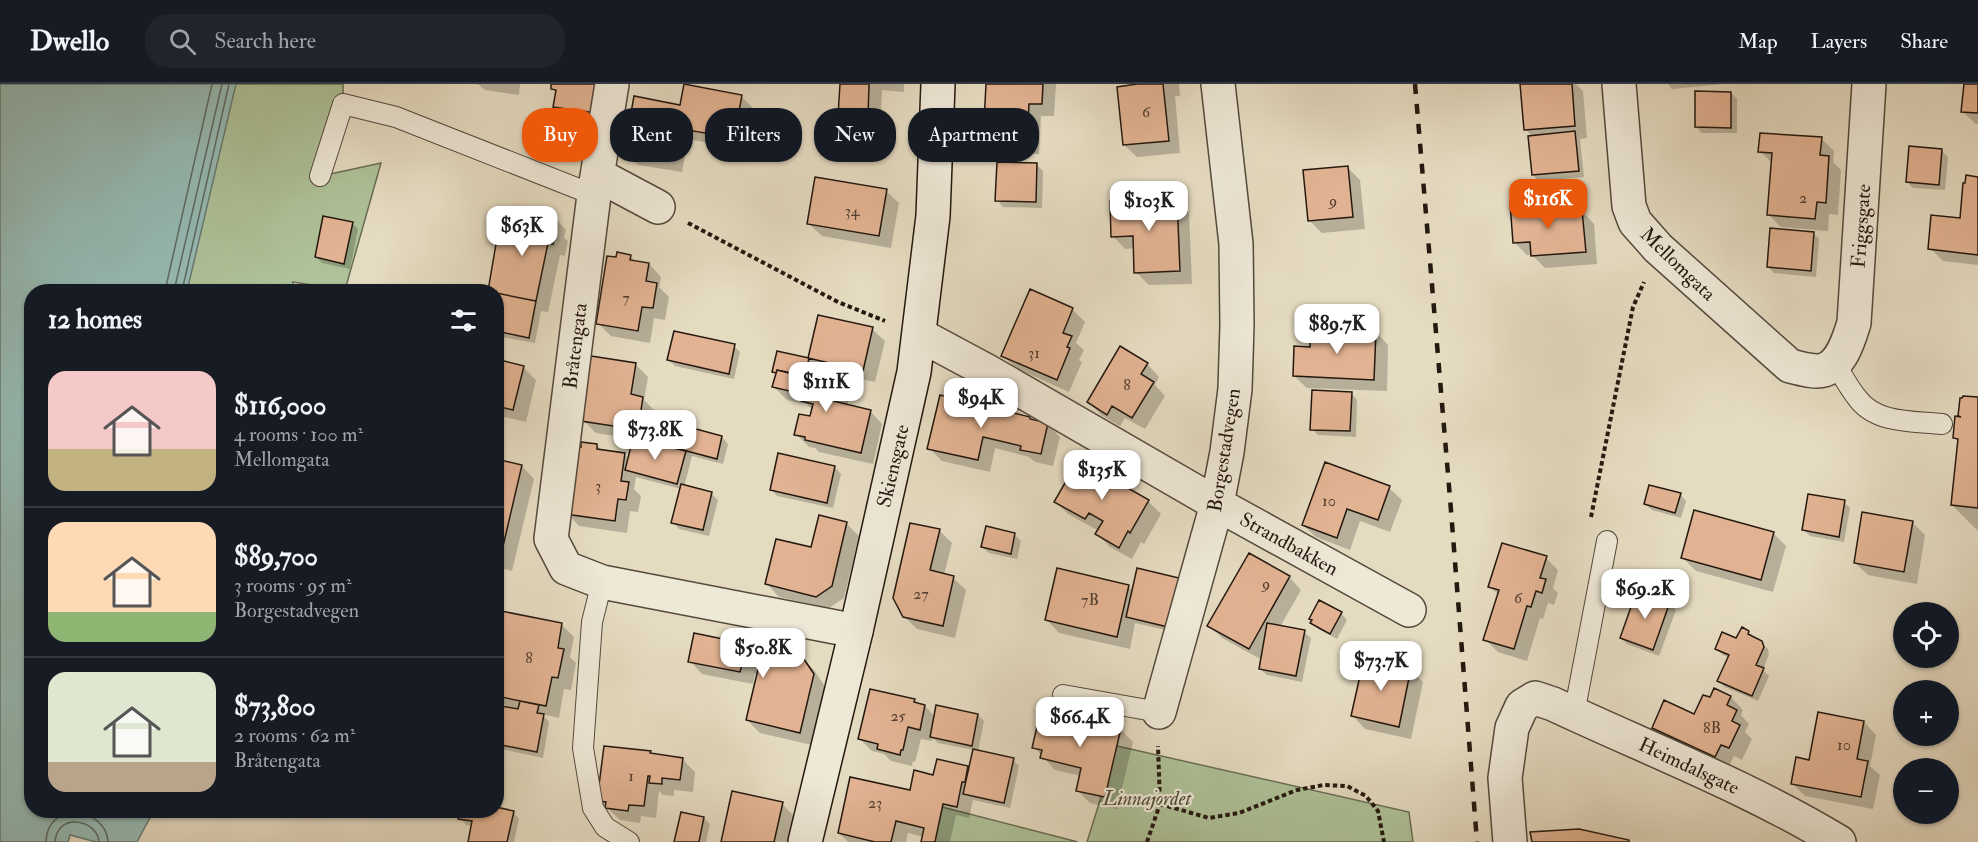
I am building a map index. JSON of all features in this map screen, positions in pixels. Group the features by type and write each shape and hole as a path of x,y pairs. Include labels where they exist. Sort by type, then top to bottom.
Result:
{"street":[{"name":"Bråtengata","path":"612,84 596,185 551,539 566,567 602,582 856,632"},
{"name":"Skiensgate","path":"805,842 856,632 914,372 933,216 938,84"},
{"name":"Borgestadvegen","path":"1159,712 1217,504 1227,452 1235,389 1236,244 1218,84"},
{"name":"Mellomgata","path":"1619,84 1629,206 1635,222 1658,248 1790,366 1808,370 1823,370 1835,363"},
{"name":"Friggsgate","path":"1835,363 1848,344 1854,323 1869,84"},
{"path":"596,185 658,207"},
{"name":"Strandbakken","path":"920,335 1409,610"},
{"name":"Heimdalsgate","path":"1510,842 1505,778 1512,728 1521,706 1535,698 1800,818 1839,842"}],"lane":[{"path":"320,176 343,104 396,117 596,185"},
{"path":"1835,363 1859,400 1876,414 1890,419 1942,424"},
{"path":"1574,714 1607,541"},
{"path":"602,582 592,622 583,748 592,808 605,827 629,842"},
{"path":"1063,695 1159,712"}],"path":[{"path":"658,207 838,302 920,335"},
{"path":"1590,517 1633,307 1658,248"},
{"path":"1146,842 1160,804 1159,712"},
{"path":"1160,804 1209,818 1239,813 1297,790 1324,785 1347,786 1366,796 1378,811 1384,842"}],"green space":[{"path":"225,84 343,84 343,104 321,176 381,163 347,284 293,282 293,284 182,284"},
{"name":"Linnajordet","path":"1117,746 1409,812 1413,842 1087,842"},
{"name":"Linnajordet","path":"942,807 1078,842 931,842"}],"water":[{"path":"0,84 236,84 189,284 24,284 24,818 150,818 137,842 96,842 70,835 68,842 0,842"}],"building":[{"path":"551,84 600,84 597,108 553,107 556,90 551,89"},
{"path":"684,84 742,95 740,108 705,108 705,133 693,131 693,108 632,108 634,96 680,105"},
{"path":"840,84 869,84 868,108 838,108"},
{"path":"986,84 1043,84 1042,104 1029,104 1029,108 985,108"},
{"path":"1163,84 1169,141 1123,145 1117,87"},
{"path":"1520,84 1572,84 1575,126 1524,130"},
{"path":"1964,84 1978,84 1978,113 1961,112"},
{"path":"1695,91 1731,92 1731,128 1695,127"},
{"path":"1575,131 1579,171 1532,175 1528,136"},
{"path":"1760,133 1822,137 1820,155 1829,156 1826,203 1817,202 1815,219 1767,215 1772,153 1758,152"},
{"path":"1909,146 1942,149 1939,185 1906,182"},
{"path":"997,162 1037,163 1036,202 995,201"},
{"path":"1348,166 1353,217 1308,221 1303,170"},
{"path":"1966,175 1978,177 1978,255 1928,249 1931,215 1960,218 1963,183 1965,183"},
{"path":"815,177 887,189 879,236 807,224"},
{"path":"1177,198 1180,271 1134,273 1133,236 1111,237 1110,201"},
{"path":"1529,202 1531,214 1582,210 1586,252 1531,256 1530,242 1513,243 1510,203"},
{"path":"523,210 554,216 552,226 556,227 553,244 548,243 536,301 504,295 504,284 489,284 498,232 518,236"},
{"path":"323,216 353,222 344,264 315,257"},
{"path":"1770,228 1814,232 1811,271 1767,267"},
{"path":"617,252 631,255 630,260 649,263 646,281 657,283 653,308 642,307 638,331 596,324 607,256 616,257"},
{"path":"1030,289 1073,308 1063,333 1072,336 1067,347 1070,348 1057,380 1001,356"},
{"path":"504,295 536,301 529,338 504,333"},
{"path":"818,315 873,327 863,371 808,358"},
{"path":"1310,328 1376,331 1374,380 1293,376 1294,346 1310,347"},
{"path":"674,331 735,344 729,374 667,360"},
{"path":"1120,346 1148,363 1141,374 1154,382 1132,418 1112,406 1107,415 1087,402"},
{"path":"777,351 809,358 805,377 777,370 776,373 772,372"},
{"path":"591,356 636,363 631,394 643,397 640,417 628,415 626,428 581,421"},
{"path":"504,361 524,366 513,410 504,408"},
{"path":"777,370 837,382 833,401 871,410 861,453 805,440 805,437 794,435 799,414 810,416 813,404 801,401 803,394 772,387"},
{"path":"1312,390 1352,392 1350,431 1310,430"},
{"path":"940,395 1048,423 1041,454 1020,450 1021,446 983,437 978,460 927,449"},
{"path":"1963,396 1978,397 1978,508 1951,505 1958,439 1953,438 1955,416 1961,417 1958,416 1960,398"},
{"path":"685,426 722,436 717,459 679,449"},
{"path":"633,438 686,451 677,484 625,470"},
{"path":"581,442 597,444 597,449 625,453 621,481 629,482 626,500 618,499 615,521 565,514 575,446 581,447"},
{"path":"778,453 835,466 827,503 770,490"},
{"path":"1080,457 1121,480 1119,483 1149,500 1119,548 1095,534 1103,521 1089,513 1085,519 1054,502"},
{"path":"504,461 522,465 504,542"},
{"path":"1325,462 1390,486 1378,520 1347,509 1337,538 1302,525"},
{"path":"681,484 712,492 703,530 671,523"},
{"path":"1649,485 1681,493 1675,513 1644,504"},
{"path":"1808,494 1845,500 1839,537 1802,530"},
{"path":"1694,510 1774,532 1761,580 1681,558"},
{"path":"1862,512 1913,521 1904,572 1854,563"},
{"path":"819,515 847,522 832,586 816,597 765,584 776,539 811,547"},
{"path":"910,523 940,529 930,570 954,576 943,626 903,617 893,598"},
{"path":"986,526 1015,533 1011,554 981,547"},
{"path":"1502,543 1547,556 1540,578 1546,579 1542,593 1536,591 1531,607 1527,606 1514,649 1483,640 1499,590 1488,587"},
{"path":"1249,553 1290,576 1249,649 1207,626"},
{"path":"1057,568 1129,585 1117,637 1045,620"},
{"path":"1137,568 1179,578 1168,627 1126,617"},
{"path":"1637,590 1670,602 1653,650 1620,638"},
{"path":"1319,600 1342,612 1330,634 1310,623 1312,620 1309,619"},
{"path":"504,612 562,623 558,648 564,649 558,678 552,677 546,706 504,698"},
{"path":"1267,623 1305,630 1296,676 1259,669"},
{"path":"1742,627 1749,631 1748,634 1762,641 1764,647 1756,665 1764,668 1752,696 1717,681 1729,655 1715,649 1722,632 1736,638"},
{"path":"694,633 801,655 814,674 800,733 746,720 759,665 743,661 740,672 688,662"},
{"path":"1364,658 1411,668 1399,727 1351,716"},
{"path":"1714,688 1731,696 1727,705 1737,710 1732,721 1740,725 1729,748 1721,745 1715,757 1652,728 1664,700 1694,714 1703,695 1710,697"},
{"path":"870,689 915,699 914,702 925,705 920,730 908,727 900,755 877,749 878,744 858,739"},
{"path":"520,701 539,705 537,713 544,714 537,752 504,746 504,707 518,709"},
{"path":"936,705 978,714 972,746 930,737"},
{"path":"1051,711 1121,728 1105,797 1076,791 1081,768 1040,758 1042,750 1032,748 1039,718 1049,720"},
{"path":"1818,712 1864,721 1857,759 1868,761 1861,797 1791,784 1796,757 1809,760"},
{"path":"604,746 651,751 650,753 683,758 680,780 662,778 662,784 649,783 650,776 648,776 644,806 629,805 628,811 605,808 606,802 597,801"},
{"path":"973,749 1014,758 1004,803 963,794"},
{"path":"937,759 968,766 957,807 943,804 935,842 921,842 924,828 896,821 891,842 875,842 838,833 850,777 910,790 914,770 933,775"},
{"path":"732,791 783,802 774,842 721,842"},
{"path":"504,809 514,811 507,842 468,842 472,821 458,819 504,818"},
{"path":"681,812 704,817 699,842 674,842"},
{"path":"1579,829 1629,840 1629,842 1532,842 1530,832"}],"railway":[{"path":"1415,84 1477,842"}]}
